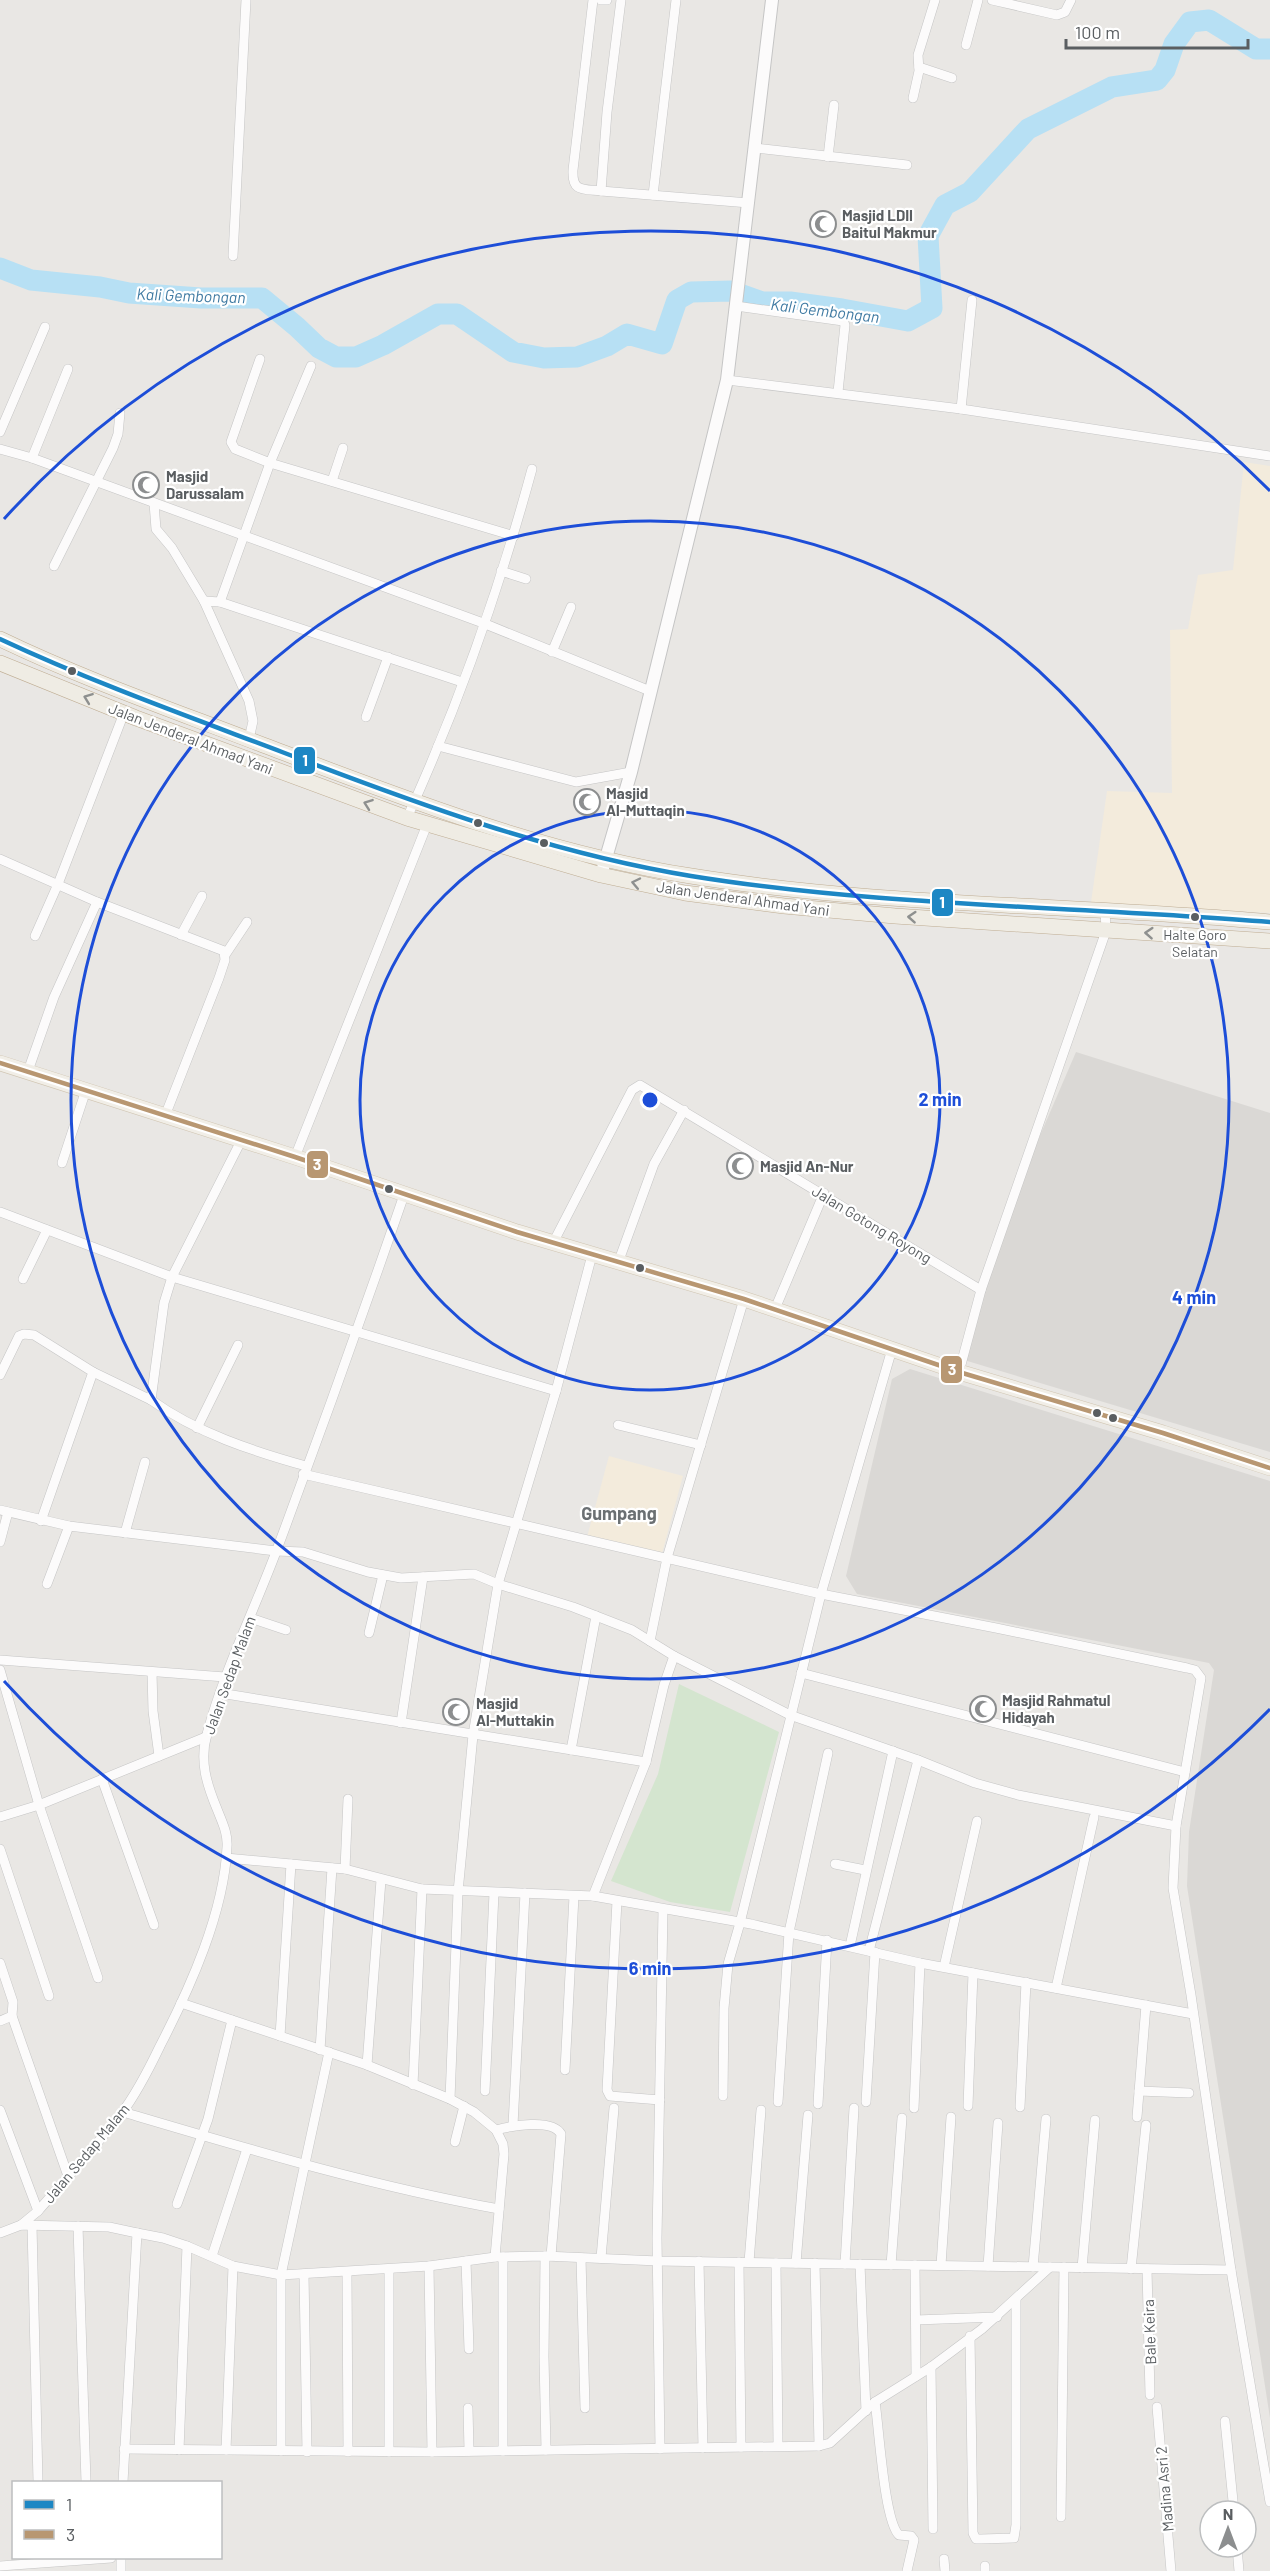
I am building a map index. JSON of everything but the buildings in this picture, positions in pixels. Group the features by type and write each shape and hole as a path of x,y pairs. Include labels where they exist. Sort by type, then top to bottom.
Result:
{"highway":[{"name":"Jalan Jenderal Ahmad Yani","path":"0,639 124,693 433,809 526,838 607,859 690,876 788,889 1270,922"},
{"name":"Jalan Jenderal Ahmad Yani","path":"0,663 124,713 408,818 601,875 685,893 773,904 895,916 1270,941"}],"main road":[{"path":"0,1063 295,1157 553,1243 744,1299 959,1372 1153,1429 1270,1468"}],"street":[{"path":"233,256 246,0"},
{"path":"593,0 573,182 580,189 749,203"},
{"path":"601,0 607,0"},
{"path":"601,191 607,112 621,0"},
{"path":"653,195 676,0"},
{"path":"601,875 631,772 727,380 772,0"},
{"path":"913,98 920,67 918,55 935,0"},
{"path":"966,45 978,0"},
{"path":"992,0 1057,15 1065,12 1071,0"},
{"path":"920,67 952,78"},
{"path":"828,156 834,105"},
{"path":"755,148 907,165"},
{"path":"961,409 972,300"},
{"path":"737,303 843,321 845,325 838,392"},
{"path":"0,432 45,327"},
{"path":"260,359 231,442 235,449 270,463 514,536"},
{"path":"220,602 270,463 311,366"},
{"path":"32,458 68,369"},
{"path":"727,380 961,409 1270,456"},
{"path":"54,566 98,483 118,434 120,413"},
{"path":"332,481 343,448"},
{"path":"1,450 32,458 483,623 650,691"},
{"path":"408,818 438,746 514,536 532,469"},
{"path":"154,503 156,529 172,548 204,601 252,710 253,722 249,740"},
{"path":"501,571 526,579"},
{"path":"204,601 220,602 462,682"},
{"path":"552,652 572,607"},
{"path":"366,717 388,657"},
{"path":"34,936 58,884 124,713"},
{"path":"438,746 576,782 631,772"},
{"path":"295,1157 433,809"},
{"path":"0,859 98,902 221,949 225,956"},
{"path":"181,935 202,896"},
{"path":"28,1071 54,997 98,902"},
{"path":"959,1372 981,1290 1106,931 1105,909"},
{"path":"165,1116 219,978 225,956 247,922"},
{"name":"Jalan Gotong Royong","path":"553,1243 632,1090 640,1085 824,1193 981,1290"},
{"path":"62,1163 86,1090"},
{"path":"618,1263 654,1164 684,1110"},
{"path":"151,1400 164,1303 172,1276 242,1141"},
{"path":"775,1309 824,1193"},
{"name":"Jalan Sedap Malam","path":"21,2225 38,2211 123,2112 146,2075 181,2003 213,1921 228,1844 226,1830 212,1797 204,1769 203,1753 206,1737 219,1693 276,1551 405,1195"},
{"path":"0,1212 172,1276 356,1333 556,1391"},
{"path":"23,1279 47,1230"},
{"path":"450,2098 458,1892 473,1735 498,1584 556,1391 592,1255"},
{"path":"650,1641 667,1558 744,1299"},
{"path":"0,1375 19,1336 34,1335 93,1372 151,1400 173,1416 197,1428 305,1470 516,1523 821,1594 1195,1670 1201,1678 1176,1826 1173,1888 1231,2271 1270,2502"},
{"path":"197,1428 238,1345"},
{"path":"723,2096 724,2008 728,1964 821,1594 892,1349"},
{"path":"40,1521 93,1372"},
{"path":"618,1425 701,1445"},
{"path":"125,1533 145,1462"},
{"path":"0,1542 4,1511 69,1526 276,1551 303,1552 401,1578 468,1573 573,1607 632,1630 674,1656 790,1715 918,1760 975,1783 1018,1795 1176,1826"},
{"path":"47,1584 69,1526"},
{"path":"369,1634 383,1575"},
{"path":"402,1723 423,1577"},
{"path":"571,1750 596,1617"},
{"path":"250,1618 286,1630"},
{"path":"593,1896 646,1762 664,1685 674,1656"},
{"path":"0,1660 225,1677"},
{"path":"0,1670 39,1805 98,1978"},
{"path":"152,1672 153,1711 159,1756"},
{"path":"801,1673 1185,1772"},
{"path":"219,1693 646,1762"},
{"path":"0,1817 39,1805 206,1737"},
{"path":"850,1946 893,1751"},
{"path":"778,2102 789,1932 828,1753"},
{"path":"866,2102 872,1952 918,1760"},
{"path":"102,1779 154,1925"},
{"path":"345,1869 348,1799"},
{"path":"1056,1988 1094,1817"},
{"path":"944,1967 977,1821"},
{"path":"0,1849 49,1996"},
{"path":"226,1858 345,1869 422,1889 593,1896 789,1932 920,1963 1193,2014"},
{"path":"280,2036 291,1864"},
{"path":"835,1864 865,1870"},
{"path":"281,2451 281,2276 325,2051 332,1868"},
{"path":"367,2065 381,1880"},
{"path":"413,2085 422,1889"},
{"path":"485,2091 494,1893"},
{"path":"513,2125 525,1893"},
{"path":"565,2070 574,1896"},
{"path":"617,1901 607,2090 610,2096 618,2098 660,2100"},
{"path":"660,2450 658,2261 663,1910"},
{"path":"818,2104 827,1940"},
{"path":"0,1963 13,2002 12,2016 68,2176"},
{"path":"914,2108 920,1963"},
{"path":"968,2106 973,1973"},
{"path":"1020,2107 1026,1982"},
{"path":"181,2003 367,2065 450,2098 496,2130 501,2138 504,2154 499,2210 503,2451"},
{"path":"1137,2117 1146,2005"},
{"path":"0,2021 12,2016"},
{"path":"177,2204 213,2102 232,2020"},
{"path":"1139,2091 1189,2093"},
{"path":"455,2142 464,2106"},
{"path":"601,2258 614,2108"},
{"path":"845,2264 854,2108"},
{"path":"0,2110 38,2211"},
{"path":"741,2447 744,2262 761,2110"},
{"path":"123,2112 304,2166 499,2210"},
{"path":"796,2263 808,2115"},
{"path":"941,2265 951,2117"},
{"path":"891,2265 902,2118"},
{"path":"1033,2267 1046,2119"},
{"path":"1082,2268 1095,2120"},
{"path":"988,2266 998,2122"},
{"path":"496,2130 513,2125 550,2125 561,2134 548,2256 543,2357 546,2450"},
{"path":"1131,2269 1146,2125"},
{"path":"212,2256 247,2149"},
{"path":"0,2233 21,2225 109,2228 163,2238 233,2266 281,2276 429,2266 499,2257 548,2256 658,2261 1231,2271"},
{"path":"32,2225 38,2481"},
{"path":"78,2226 86,2481"},
{"path":"123,2481 137,2233"},
{"path":"179,2450 187,2246"},
{"path":"581,2258 585,2408"},
{"path":"466,2261 469,2349"},
{"path":"699,2261 703,2448"},
{"path":"776,2263 778,2445"},
{"path":"815,2263 819,2446"},
{"path":"860,2264 866,2411"},
{"path":"915,2265 916,2376"},
{"path":"225,2450 233,2266"},
{"path":"429,2266 432,2452"},
{"path":"124,2449 432,2452 819,2446 830,2443 875,2402 931,2367 997,2317 1050,2267"},
{"path":"1061,2517 1065,2268"},
{"path":"388,2452 389,2269"},
{"name":"Bale Keira","path":"1147,2269 1150,2395"},
{"path":"347,2272 348,2452"},
{"path":"304,2274 307,2452"},
{"path":"970,2336 973,2533 976,2539 1014,2538 1016,2524 1016,2299"},
{"path":"916,2320 997,2317"},
{"path":"931,2367 933,2529"},
{"path":"875,2402 885,2490 894,2529 899,2535 911,2536 915,2540 906,2571"},
{"name":"Madina Asri 2","path":"1157,2407 1171,2571"},
{"path":"468,2408 469,2451"},
{"path":"1225,2421 1233,2499"},
{"path":"0,2566 88,2559"},
{"path":"944,2559 945,2571"}],"shaded area":[{"path":"1244,462 1270,466 1270,913 1091,902 1107,791 1172,793 1170,630 1188,629 1198,575 1233,570"},
{"path":"1076,1052 1270,1113 1270,1452 964,1360 1014,1196"},
{"path":"910,1369 1270,1481 1270,2418 1187,1886 1189,1832 1214,1670 1209,1663 857,1594 846,1576 892,1379"},
{"path":"609,1456 683,1476 661,1557 587,1537"}],"green space":[{"path":"679,1684 779,1732 730,1912 670,1902 611,1881 658,1774"}],"waterway":[{"name":"Kali Gembongan","path":"0,268 31,280 100,287 129,293 201,298 262,298 319,348 336,357 356,357 383,345 438,314 457,314 513,352 544,358 577,357 607,346 627,334 662,344 677,300 691,292 731,291 762,302 790,302 908,321 932,308 928,236 945,205 970,192 1028,129 1112,87 1157,80 1165,70 1174,44 1190,22 1209,20 1256,49 1270,49"}],"transit line":[{"name":"1","path":"0,639 140,698 382,790 484,825 638,866 691,876 835,894 1270,922"},
{"name":"3","path":"0,1063 295,1157 517,1232 744,1299 959,1372 1163,1433 1270,1468"}],"place":[{"name":"Masjid LDII Baitul Makmur","path":"823,224"},
{"name":"Masjid Darussalam","path":"146,485"},
{"name":"Masjid Al-Muttaqin","path":"587,802"},
{"name":"Halte Goro Selatan","path":"1195,917"},
{"name":"Masjid An-Nur","path":"740,1166"},
{"name":"Masjid Rahmatul Hidayah","path":"983,1709"},
{"name":"Masjid Al-Muttakin","path":"456,1712"}],"district":[{"name":"Gumpang","path":"619,1513"}]}
